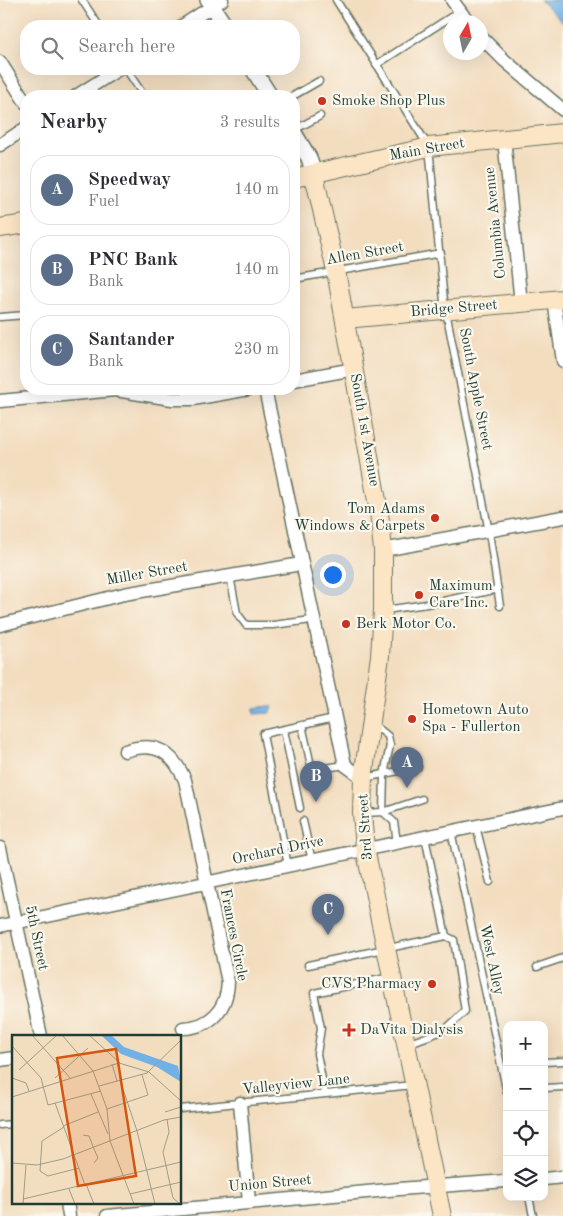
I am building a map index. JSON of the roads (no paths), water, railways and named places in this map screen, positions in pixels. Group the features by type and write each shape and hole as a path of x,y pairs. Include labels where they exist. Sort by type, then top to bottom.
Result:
{"main road":[{"name":"Main Street","path":"300,177 429,147 563,133"},
{"name":"South 1st Avenue","path":"314,175 345,319 379,512 383,550 383,610 363,778"},
{"path":"0,228 20,225"},
{"name":"Bridge Street","path":"345,319 558,300"},
{"name":"3rd Street","path":"363,778 362,813 365,848 442,1216"}],"street":[{"path":"452,0 463,15"},
{"path":"190,20 214,2 222,20"},
{"path":"488,44 563,110"},
{"path":"0,62 20,94"},
{"path":"86,90 109,75"},
{"path":"256,75 266,90"},
{"path":"0,145 20,132"},
{"name":"Columbia Avenue","path":"504,139 521,303"},
{"path":"300,142 309,158 314,175"},
{"path":"558,300 563,361"},
{"path":"300,379 354,369"},
{"path":"0,402 67,395"},
{"path":"147,395 172,399 193,399 215,395"},
{"path":"265,395 312,620 345,765"},
{"path":"383,550 490,532 563,517"},
{"name":"Miller Street","path":"0,625 116,596 301,564"},
{"name":"Frances Circle","path":"125,751 139,747 158,749 170,757 180,769 185,780 228,982 228,992 224,1003 211,1020 202,1025 183,1028"},
{"name":"3rd Street","path":"345,765 363,778"},
{"name":"Orchard Drive","path":"0,926 563,808"},
{"name":"5th Street","path":"0,848 41,1035"},
{"path":"240,1103 249,1202"},
{"path":"548,1178 563,1177"},
{"name":"Union Street","path":"107,1216 249,1202 503,1181"}],"lane":[{"path":"82,0 95,20"},
{"path":"336,0 429,147"},
{"path":"376,65 460,11"},
{"path":"130,75 140,90"},
{"path":"300,92 319,81"},
{"path":"300,128 320,116"},
{"name":"South Apple Street","path":"429,147 447,310 490,532 500,606"},
{"name":"Allen Street","path":"300,278 441,252"},
{"path":"0,317 20,315"},
{"path":"230,576 237,613 246,625 273,625 312,620"},
{"path":"383,610 434,603 498,589"},
{"path":"288,866 263,734 334,718"},
{"path":"370,722 388,736 390,745 384,774 383,812 394,822 397,842"},
{"path":"302,725 312,770 345,765"},
{"path":"284,730 300,808"},
{"path":"363,778 418,767"},
{"path":"362,813 383,812 422,799"},
{"path":"303,821 312,861"},
{"path":"476,826 490,882"},
{"name":"West Alley","path":"451,832 503,1072"},
{"path":"425,837 446,936"},
{"path":"308,965 446,936 454,940 465,1011 445,1030 406,1044"},
{"path":"537,966 563,958"},
{"path":"324,1094 317,1054 321,1028 314,993 392,977"},
{"path":"548,1062 563,1061"},
{"name":"Valleyview Lane","path":"181,1108 414,1085"},
{"path":"548,1088 563,1086"},
{"path":"530,1201 533,1216"}],"water":[{"path":"540,0 563,0 563,22"},
{"path":"273,707 270,713 254,714 254,708"}],"place":[{"name":"Smoke Shop Plus","path":"322,101"},
{"name":"Tom Adams Windows & Carpets","path":"435,518"},
{"name":"Maximum Care Inc.","path":"419,595"},
{"name":"Berk Motor Co.","path":"346,624"},
{"name":"Hometown Auto Spa - Fullerton","path":"412,719"},
{"name":"Speedway","path":"407,788"},
{"name":"PNC Bank","path":"316,802"},
{"name":"Santander","path":"328,935"},
{"name":"CVS Pharmacy","path":"432,984"},
{"name":"DaVita Dialysis","path":"349,1030"}]}
